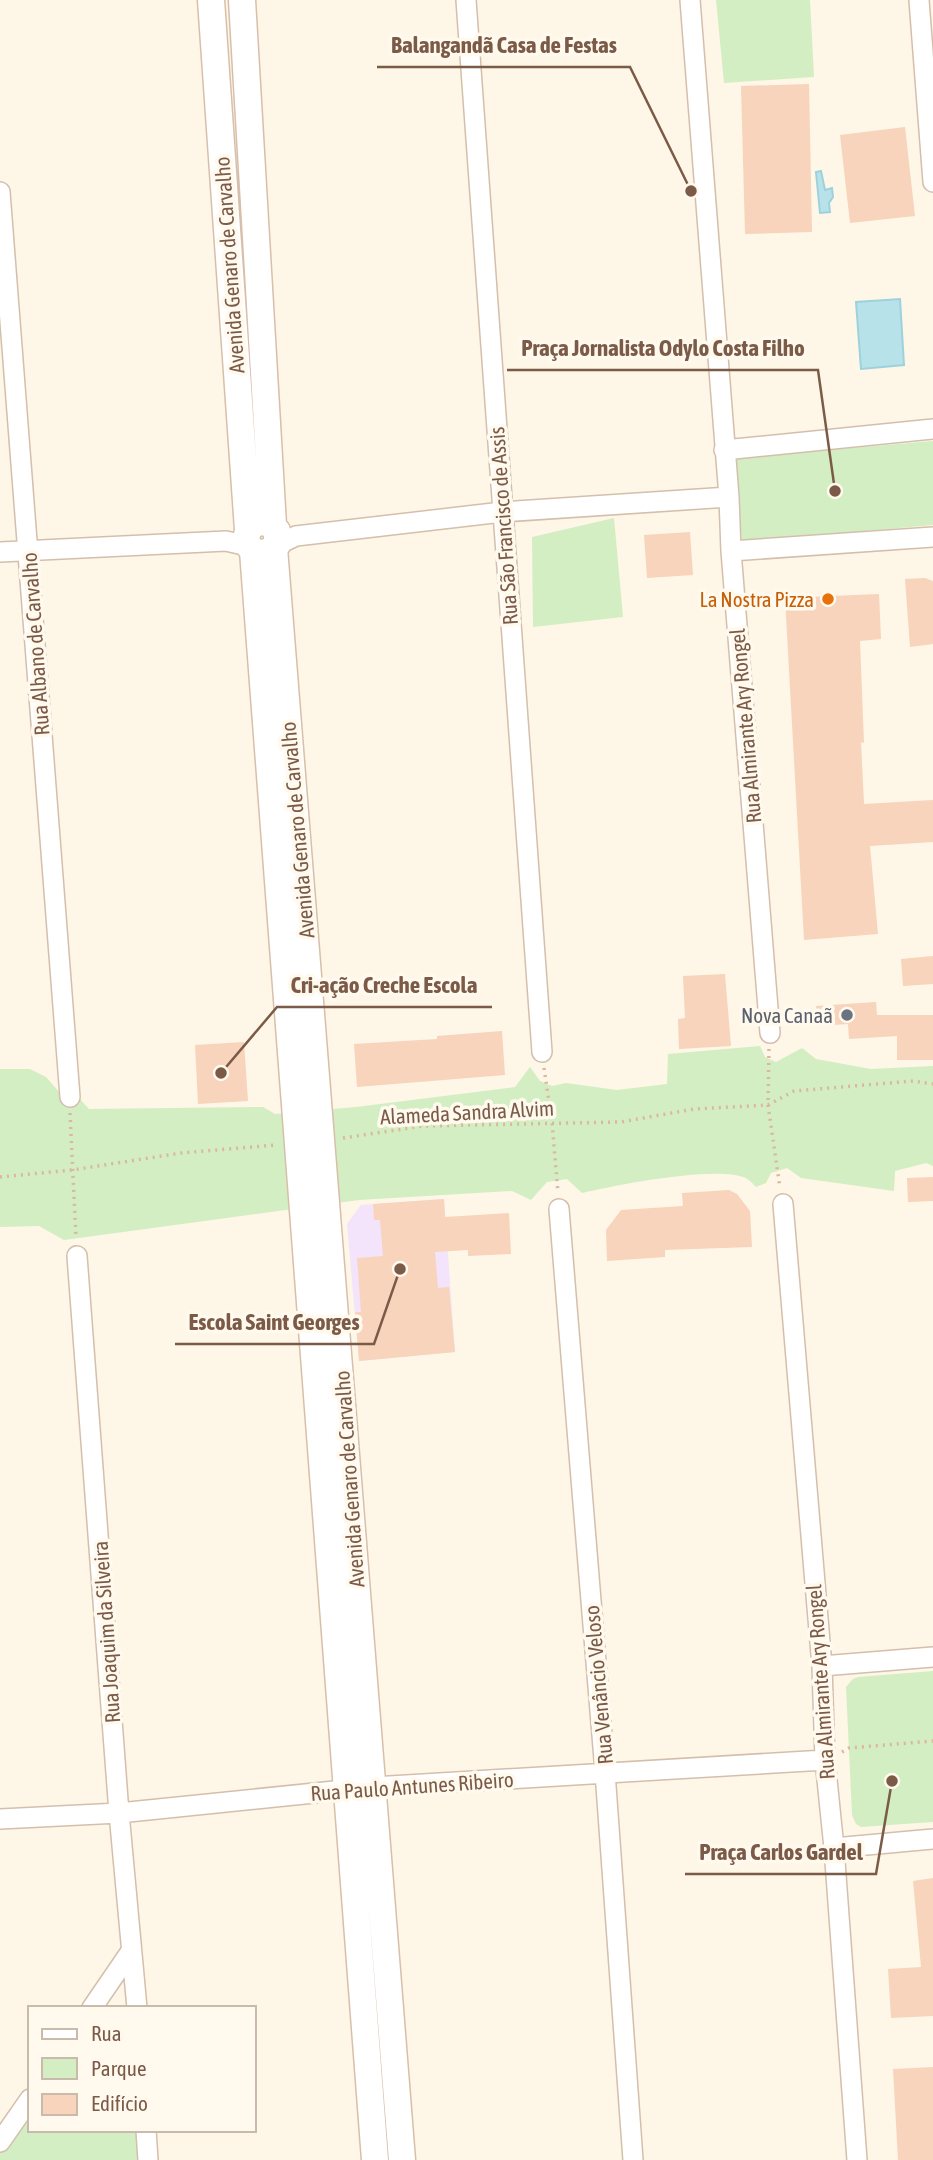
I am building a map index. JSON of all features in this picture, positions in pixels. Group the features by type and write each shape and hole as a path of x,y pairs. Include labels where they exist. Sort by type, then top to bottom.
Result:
{"street":[{"name":"Avenida Genaro de Carvalho","path":"211,0 262,539 315,1203 373,1787 402,2160"},
{"name":"Avenida Genaro de Carvalho","path":"242,0 262,539"},
{"name":"Rua São Francisco de Assis","path":"466,0 542,1052"},
{"name":"Rua Almirante Ary Rongel","path":"690,0 770,1033"},
{"path":"919,0 933,182"},
{"name":"Rua Albano de Carvalho","path":"0,191 70,1097"},
{"path":"724,450 933,429"},
{"path":"0,552 262,539 502,512 729,497"},
{"path":"731,551 933,537"},
{"name":"Avenida Genaro de Carvalho","path":"315,1203 347,1790 375,2160"},
{"name":"Rua Almirante Ary Rongel","path":"783,1204 822,1666 825,1760 857,2160"},
{"name":"Rua Venâncio Veloso","path":"559,1209 605,1772 633,2160"},
{"name":"Rua Joaquim da Silveira","path":"77,1256 119,1813 137,2006"},
{"path":"822,1666 933,1657"},
{"name":"Rua Paulo Antunes Ribeiro","path":"0,1819 119,1813 373,1787 825,1760"},
{"path":"834,1848 933,1839"},
{"path":"93,2006 131,1951"},
{"path":"0,2142 28,2102"},
{"path":"146,2132 148,2160"}],"path":[{"path":"770,1033 768,1105 783,1204"},
{"path":"542,1052 552,1122 559,1209"},
{"name":"Alameda Sandra Alvim","path":"0,1177 72,1170 181,1153 310,1142 423,1126 621,1122 694,1109 768,1105 794,1091 913,1082 933,1084"},
{"path":"70,1097 77,1256"},
{"path":"825,1760 849,1748 933,1741"}],"shaded area":[{"path":"444,1199 455,1352 359,1361 347,1224 361,1205"}],"green space":[{"path":"716,0 810,0 814,77 724,83"},
{"path":"933,441 933,525 742,542 735,458"},
{"path":"614,518 623,617 533,627 532,537"},
{"path":"760,1046 765,1057 776,1062 802,1048 816,1059 871,1069 933,1066 933,1166 926,1163 895,1171 894,1191 801,1178 787,1168 771,1173 766,1183 756,1187 743,1177 710,1174 664,1178 582,1193 567,1179 547,1182 531,1200 512,1191 359,1200 64,1240 39,1226 0,1227 0,1069 30,1069 46,1077 60,1093 78,1097 89,1109 263,1107 275,1114 515,1087 530,1067 540,1081 552,1086 566,1083 617,1090 667,1084 668,1054"},
{"path":"933,1671 933,1822 861,1827 856,1824 852,1815 846,1687 858,1677"},
{"path":"28,2115 28,2132 137,2132 139,2160 0,2160 0,2153"}],"water":[{"path":"821,171 825,190 832,188 833,197 829,203 830,212 820,213 816,172"},
{"path":"900,299 904,365 861,369 856,302"}],"building":[{"path":"809,84 812,232 745,234 741,86"},
{"path":"905,127 915,216 850,223 840,135"},
{"path":"690,532 693,575 647,578 644,535"},
{"path":"925,578 933,581 933,644 910,647 905,579"},
{"path":"879,594 881,639 860,641 864,804 933,800 933,842 870,846 878,934 804,940 785,598"},
{"path":"933,956 933,984 903,986 901,959"},
{"path":"725,974 731,1046 679,1049 678,1019 685,1018 683,976"},
{"path":"876,1002 877,1015 933,1015 933,1060 897,1060 897,1036 849,1039 848,1024 818,1026 816,1006"},
{"path":"502,1031 505,1075 357,1087 354,1044 437,1039 437,1036"},
{"path":"244,1042 248,1101 198,1104 195,1045"},
{"path":"933,1177 933,1201 908,1202 907,1178"},
{"path":"729,1190 737,1194 750,1211 752,1247 665,1250 665,1257 607,1261 606,1230 621,1210 683,1206 682,1193"},
{"path":"444,1199 445,1217 509,1213 511,1254 468,1256 468,1250 435,1252 438,1288 449,1287 455,1352 359,1361 355,1312 361,1312 357,1258 383,1256 380,1220 374,1220 373,1204"},
{"path":"933,1878 933,2016 891,2018 888,1969 921,1967 913,1881"},
{"path":"933,2067 933,2160 898,2160 893,2069"}],"place":[{"name":"Balangandã Casa de Festas","path":"691,191"},
{"name":"Praça Jornalista Odylo Costa Filho","path":"835,491"},
{"name":"La Nostra Pizza","path":"828,599"},
{"name":"Nova Canaã","path":"847,1015"},
{"name":"Cri-ação Creche Escola","path":"221,1073"},
{"name":"Escola Saint Georges","path":"400,1269"},
{"name":"Praça Carlos Gardel","path":"892,1781"}]}
